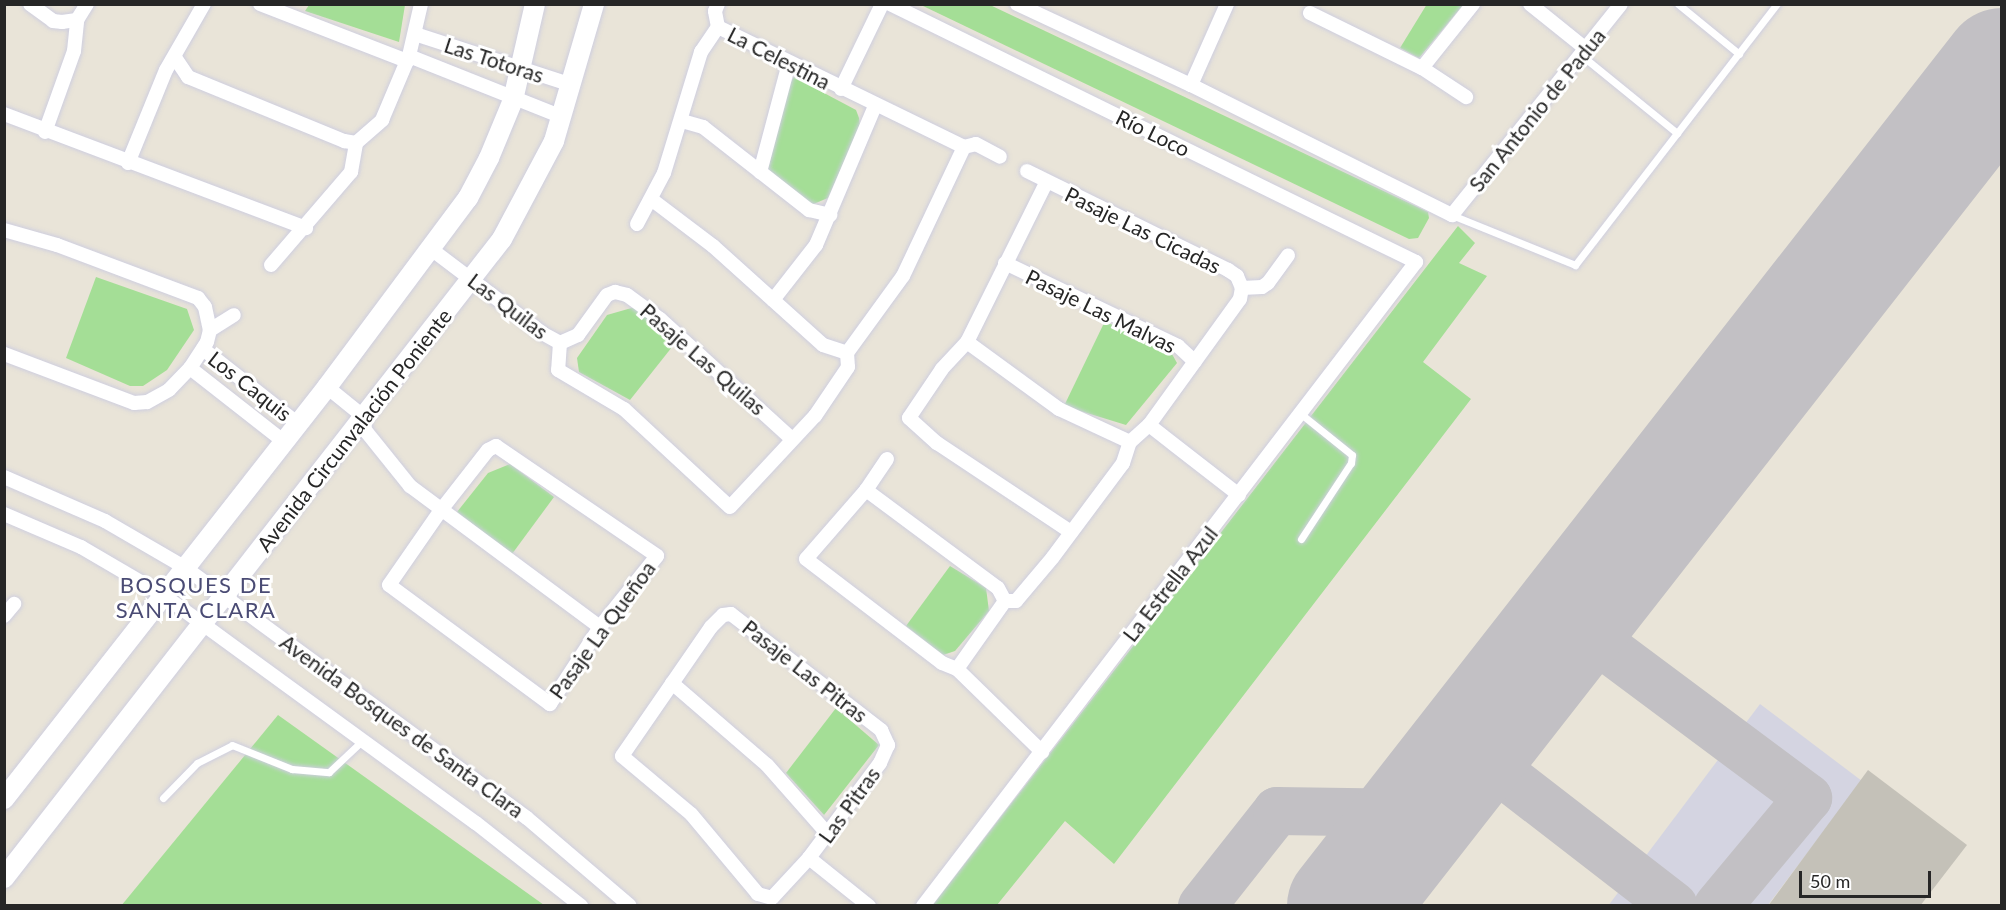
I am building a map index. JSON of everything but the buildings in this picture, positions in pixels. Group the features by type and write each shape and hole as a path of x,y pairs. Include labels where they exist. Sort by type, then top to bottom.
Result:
{"street":[{"path":"30,4 53,21 77,20"},
{"path":"45,132 74,51 77,20 87,4"},
{"path":"128,163 166,70 176,59 204,4"},
{"path":"260,4 562,117"},
{"name":"Las Totoras","path":"356,143 382,120 408,59 421,4"},
{"path":"4,799 327,387 468,198 489,158 513,100 535,4"},
{"name":"Avenida Circunvalación Poniente","path":"4,878 472,280 524,203 562,117 594,4"},
{"path":"637,224 651,199 682,120 701,52 718,27 715,11 718,4"},
{"name":"La Celestina","path":"841,89 882,4"},
{"name":"Río Loco","path":"890,4 1416,262"},
{"path":"1017,4 1191,85 1452,215"},
{"path":"1191,85 1227,4"},
{"path":"1422,68 1473,4"},
{"path":"1530,4 1583,52"},
{"name":"San Antonio de Padua","path":"1452,215 1621,4"},
{"path":"1310,13 1422,68 1466,98"},
{"name":"La Celestina","path":"718,27 875,106 964,147 976,144 1000,157"},
{"name":"Las Totoras","path":"415,34 572,86"},
{"path":"176,59 188,77 344,141 356,143 351,172 306,228 290,240 271,265"},
{"path":"760,172 789,63"},
{"path":"773,300 816,245 875,106"},
{"path":"4,114 45,132 306,228"},
{"path":"682,120 703,127 809,210 830,215"},
{"path":"560,343 558,370 624,409 730,507 823,404 848,367 847,353 903,276 964,147"},
{"name":"Pasaje Las Cicadas","path":"1028,171 1046,183 1228,270 1237,276 1242,288 1268,283 1288,255"},
{"name":"Pasaje Las Cicadas","path":"1046,183 968,342 942,369 909,418 937,443 1071,532"},
{"path":"651,199 829,349 847,353"},
{"path":"4,230 57,245 198,298 205,307 210,330 203,349 190,368 159,397 134,404 4,354"},
{"name":"Las Quilas","path":"431,249 560,343 578,335 607,295"},
{"name":"La Estrella Azul","path":"923,906 1416,262"},
{"name":"Pasaje Las Malvas","path":"1005,263 1178,346 1195,362"},
{"path":"1005,601 1016,601 1053,557 1123,462 1130,442 1149,425 1240,299 1242,288"},
{"name":"Pasaje Las Quilas","path":"607,295 615,292 627,295 643,304 792,439"},
{"path":"210,330 234,315"},
{"path":"968,342 1039,397 1090,426 1130,442"},
{"name":"Los Caquis","path":"203,349 297,423"},
{"name":"Los Caquis","path":"190,368 283,441"},
{"path":"327,387 364,417 364,430 392,467 441,510 600,627"},
{"path":"1149,425 1239,495"},
{"name":"Pasaje La Queñoa","path":"491,447 502,448 657,556 600,627 550,704 389,585 441,510 491,447"},
{"path":"887,459 866,490 806,559 942,663 957,669 1042,752"},
{"name":"Avenida Bosques de Santa Clara","path":"4,477 105,521 184,567 527,818 630,906"},
{"path":"866,490 998,588 1005,601"},
{"name":"Avenida Bosques de Santa Clara","path":"4,514 81,547 163,595 543,873 581,906"},
{"path":"957,669 1005,601"},
{"path":"4,616 14,604"},
{"name":"Pasaje Las Pitras","path":"766,898 747,883 691,814 622,756 711,627 723,615 731,614 881,730 887,738 888,751"},
{"path":"672,683 767,765 827,833"},
{"name":"Las Pitras","path":"766,898 777,895 809,858 888,751"},
{"name":"Las Pitras","path":"809,858 869,906"}],"lane":[{"path":"1678,4 1739,54"},
{"path":"1452,215 1575,265 1777,4"},
{"path":"1583,52 1677,133"},
{"path":"1301,414 1352,455 1351,464 1301,539"},
{"path":"163,798 197,763 232,745 292,769 329,772 363,740"}],"shaded area":[{"path":"1760,704 1862,781 1768,905 1608,906"}],"green space":[{"path":"1427,4 1463,5 1419,58 1400,48"},
{"path":"309,5 405,5 399,42 305,11"},
{"path":"921,5 990,5 1428,212 1429,218 1418,238 1409,239"},
{"path":"794,77 856,110 859,118 860,126 828,198 811,205 768,171 784,92"},
{"path":"1458,226 1475,243 1459,263 1487,276 1423,362 1471,399 1114,864 1065,821 997,905 932,906"},
{"path":"96,277 187,309 194,330 167,370 143,386 130,386 66,358"},
{"path":"635,307 676,342 630,400 579,372 577,358 607,315"},
{"path":"1105,321 1172,354 1177,363 1126,425 1064,406"},
{"path":"510,464 554,497 512,554 457,512 488,473"},
{"path":"950,566 986,588 989,611 955,651 943,655 906,626"},
{"path":"836,708 879,745 824,815 786,773"},
{"path":"278,715 544,905 121,906"}],"taxiway":[{"path":"1588,596 1599,642"},
{"path":"1552,641 1577,638 1599,642 1808,798 1718,906"},
{"path":"1486,727 1492,760 1502,773"},
{"path":"1453,769 1488,769 1502,773 1674,906"},
{"path":"1202,906 1277,811 1418,813"}],"runway":[{"path":"1346,906 2002,67"}],"district":[{"name":"BOSQUES DE SANTA CLARA","path":"196,596"}]}
